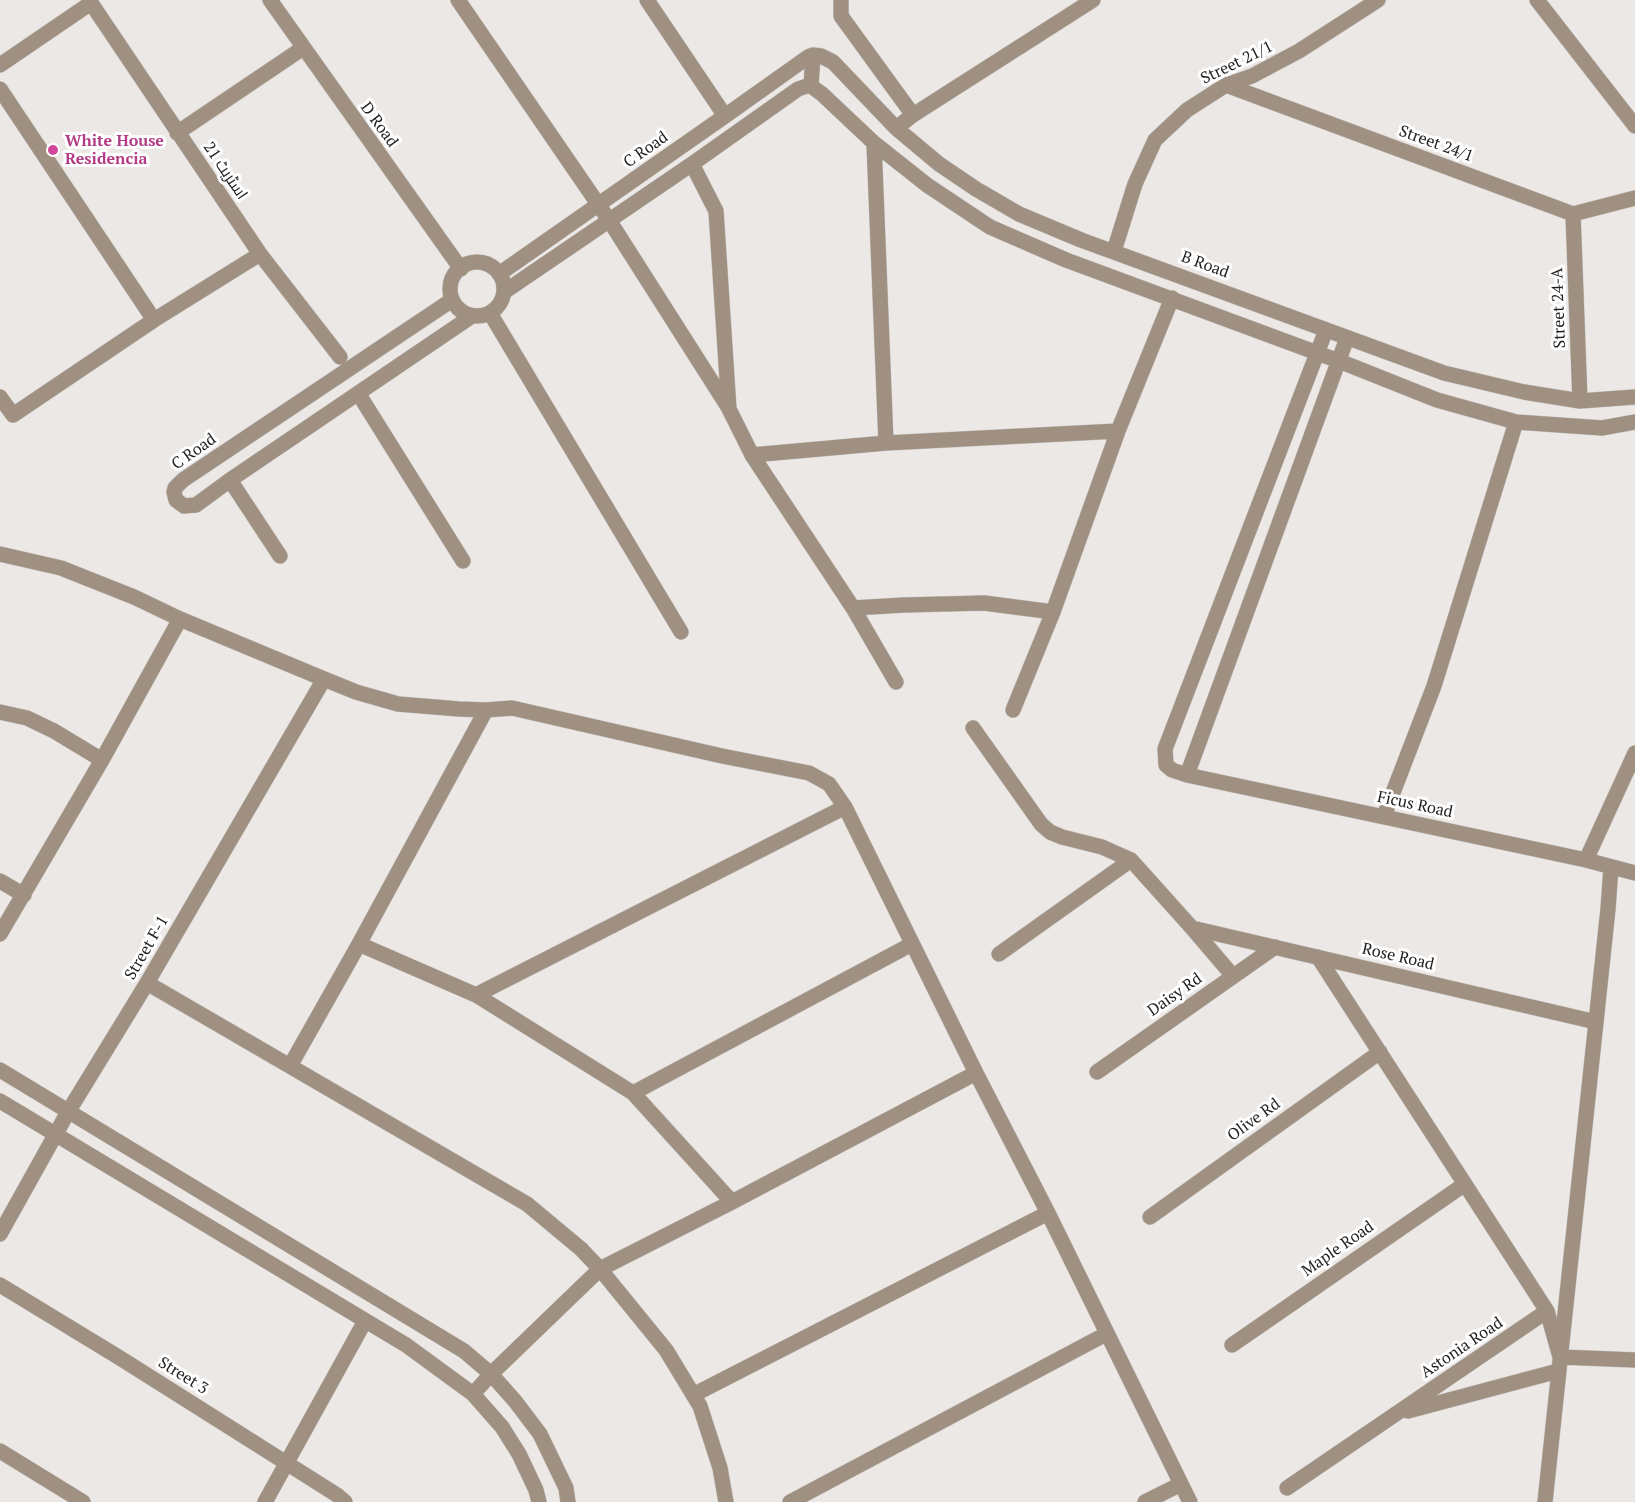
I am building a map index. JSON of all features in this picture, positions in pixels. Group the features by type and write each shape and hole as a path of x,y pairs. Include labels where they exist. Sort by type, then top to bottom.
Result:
{"street":[{"name":"D Road","path":"270,0 460,270"},
{"path":"458,0 609,220 729,409 752,455 854,608 896,682"},
{"path":"647,0 725,116"},
{"path":"841,0 841,16 913,115"},
{"path":"896,128 1093,0"},
{"name":"Street 21/1","path":"1114,251 1135,184 1155,140 1187,110 1226,85 1252,76 1299,51 1378,0"},
{"path":"1537,0 1635,126"},
{"path":"0,65 90,1"},
{"name":"اسٹریٹ 21","path":"90,1 260,254 340,357"},
{"path":"177,133 303,48"},
{"path":"811,86 813,56"},
{"name":"C Road","path":"499,274 808,57 813,56"},
{"name":"B Road","path":"813,56 821,56 833,62 896,128 939,164 1019,214 1081,240 1444,373 1524,392 1580,401 1635,397"},
{"name":"Street 24/1","path":"1226,85 1573,214"},
{"path":"504,292 798,89 811,86 874,143 927,185 990,227 1066,260 1318,353 1437,400 1515,423 1602,428 1635,422"},
{"path":"0,89 154,320"},
{"path":"874,143 886,443"},
{"path":"692,164 716,211 729,409"},
{"path":"1573,214 1635,198"},
{"name":"Street 24-A","path":"1573,214 1580,401"},
{"path":"0,397 12,415 154,320 260,254"},
{"path":"477,262 493,268 499,274 504,292 497,308 481,316 472,316 456,307 450,291 454,274 460,270 469,263 477,262"},
{"path":"1013,710 1053,612 1118,431 1172,298"},
{"name":"C Road","path":"452,300 183,480 175,488 174,497 178,503 184,506 196,506 230,480 472,316"},
{"path":"490,313 681,632"},
{"path":"1326,330 1165,749 1166,765 1172,770 1187,775 1347,338"},
{"path":"358,393 463,561"},
{"path":"1384,816 1434,686 1515,423"},
{"path":"752,455 886,443 1118,431"},
{"path":"230,480 280,556"},
{"path":"0,554 61,568 134,597 324,680 398,704 486,710 512,708 722,756 809,773 829,784 845,807 1190,1502"},
{"path":"854,608 984,603 1053,612"},
{"path":"0,934 102,760 180,619"},
{"name":"Street F-1","path":"0,1234 68,1112 147,983 324,680"},
{"path":"290,1066 486,710"},
{"path":"0,712 27,718 54,731 102,760"},
{"path":"973,728 1041,824 1050,832 1062,837 1102,847 1131,860 1233,976"},
{"path":"1586,860 1635,753"},
{"name":"Ficus Road","path":"1187,775 1586,860 1635,873"},
{"path":"476,995 845,807"},
{"path":"999,954 1131,860"},
{"path":"1545,1502 1611,867"},
{"path":"0,881 24,895"},
{"name":"Rose Road","path":"1192,928 1596,1022"},
{"path":"359,944 476,995 633,1093 732,1203"},
{"path":"633,1093 912,944"},
{"name":"Daisy Rd","path":"1096,1072 1275,947"},
{"path":"1318,957 1547,1311 1559,1364"},
{"path":"147,983 527,1204 581,1249 666,1350 700,1406 720,1468 726,1502"},
{"name":"Olive Rd","path":"1150,1217 1380,1052"},
{"path":"0,1070 464,1351 491,1374 540,1434 566,1488 568,1502"},
{"path":"472,1394 600,1269 732,1203 976,1073"},
{"path":"0,1101 406,1345 472,1394 502,1427 519,1454 536,1490 539,1502"},
{"name":"Maple Road","path":"1232,1345 1465,1184"},
{"path":"693,1395 1048,1213"},
{"name":"Street 3","path":"0,1285 120,1358 345,1502"},
{"name":"Astonia Road","path":"1287,1488 1547,1311"},
{"path":"265,1502 365,1321"},
{"path":"790,1502 1106,1334"},
{"name":"Astonia Road","path":"1396,1414 1559,1364 1635,1360"},
{"path":"0,1451 83,1502"},
{"path":"1145,1502 1181,1484"}],"place":[{"name":"White House Residencia","path":"53,150"}]}
